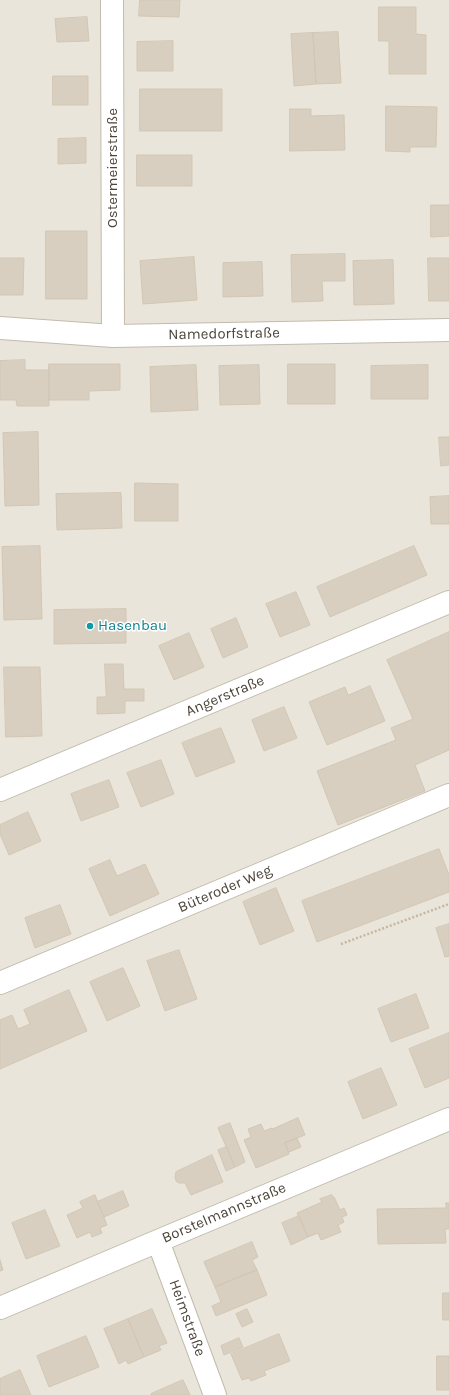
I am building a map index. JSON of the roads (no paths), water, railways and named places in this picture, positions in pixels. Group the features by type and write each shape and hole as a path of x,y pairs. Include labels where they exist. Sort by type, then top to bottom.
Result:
{"street":[{"name":"Ostermeierstraße","path":"112,0 113,336"},
{"name":"Namedorfstraße","path":"0,328 113,336 449,330"},
{"name":"Angerstraße","path":"2,784 449,602"},
{"name":"Büteroder Weg","path":"0,983 449,795"},
{"name":"Borstelmannstraße","path":"0,1308 449,1119"},
{"name":"Heimstraße","path":"158,1241 215,1395"}],"place":[{"name":"Hasenbau","path":"90,626"}]}
